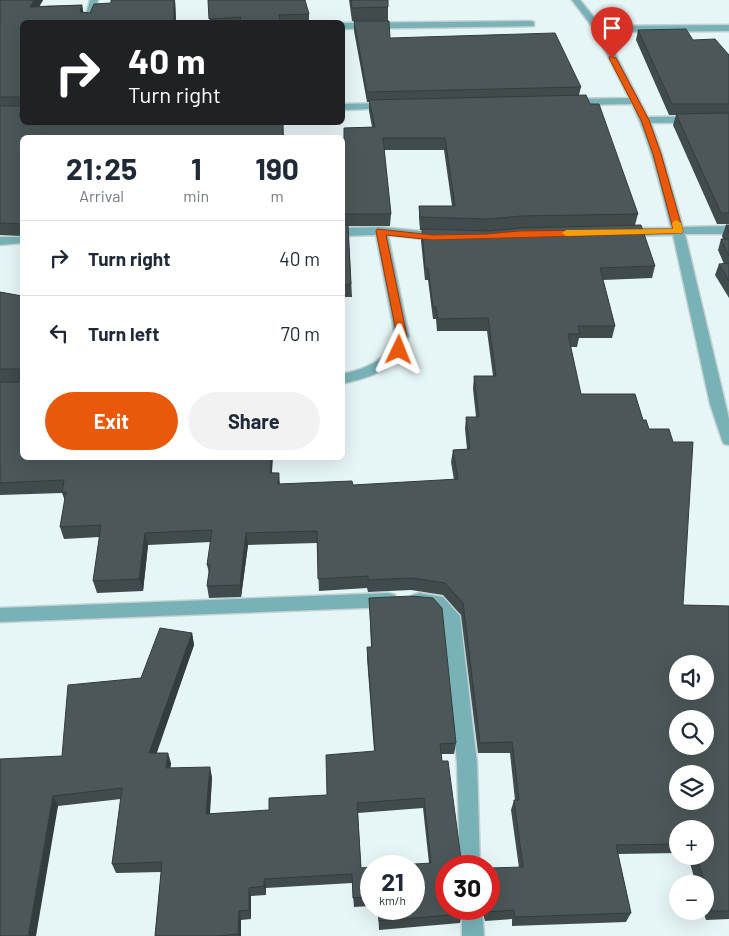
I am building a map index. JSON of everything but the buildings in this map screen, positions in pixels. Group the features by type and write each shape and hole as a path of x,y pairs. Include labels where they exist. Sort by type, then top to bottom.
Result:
{"street":[{"path":"89,20 94,0"},
{"path":"576,0 598,29 645,120 657,154 678,231 717,404 729,440"},
{"path":"345,26 530,24"},
{"path":"598,29 729,28"},
{"path":"556,102 634,101"},
{"path":"345,106 401,105"},
{"path":"645,120 729,119"},
{"path":"609,232 729,230"},
{"path":"345,378 360,375 380,366 399,350 402,336 381,231"},
{"path":"345,232 381,231 433,237 451,237"},
{"path":"0,241 20,240"},
{"path":"0,615 411,599 437,602 451,616 467,764 470,855"},
{"path":"472,920 473,936"}],"slow traffic":[{"path":"566,233 678,231 676,223"}],"route":[{"path":"399,350 402,336 381,231 433,237 678,231 657,154 645,120 612,58"}]}
